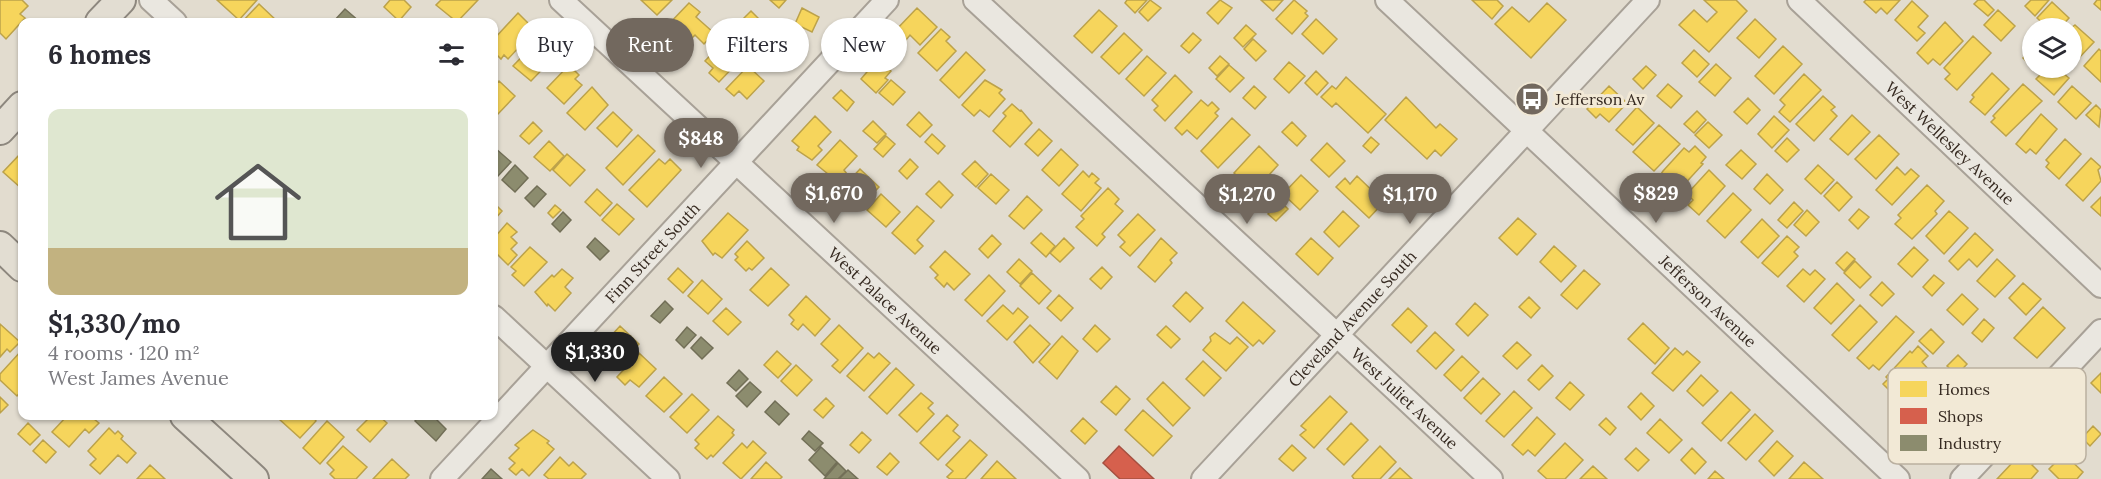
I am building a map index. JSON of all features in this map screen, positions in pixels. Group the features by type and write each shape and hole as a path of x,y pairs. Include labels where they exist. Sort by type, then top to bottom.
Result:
{"main road":[{"path":"104,18 121,0"},
{"path":"0,130 18,110"},
{"path":"0,246 18,263"},
{"path":"189,420 254,479"}],"street":[{"path":"151,0 171,18"},
{"name":"West Palace Avenue","path":"561,0 1078,479"},
{"name":"Finn Street South","path":"498,418 887,0"},
{"name":"West Juliet Avenue","path":"975,0 1337,333 1491,479"},
{"name":"Jefferson Avenue","path":"1387,0 1898,479"},
{"name":"Cleveland Avenue South","path":"1203,479 1648,0"},
{"name":"West Wellesley Avenue","path":"1799,0 2101,286"},
{"path":"498,322 668,479"},
{"path":"2066,368 2101,331"},
{"name":"Finn Street South","path":"442,479 496,420"},
{"path":"1962,479 1976,464"}],"building: Homes":[{"path":"0,0 22,0 28,6 20,14 25,18 18,18 18,26 6,39 0,33"},
{"path":"217,0 257,0 241,18 237,18"},
{"path":"390,0 404,0 411,7 402,18 396,18 384,7"},
{"path":"441,0 478,0 461,18 452,18 436,5"},
{"path":"641,0 672,0 657,15"},
{"path":"770,0 786,0 779,8"},
{"path":"1127,0 1147,0 1135,13 1125,3"},
{"path":"1150,0 1161,8 1148,21 1139,12"},
{"path":"1220,0 1232,8 1218,24 1207,13"},
{"path":"1261,0 1283,0 1273,11"},
{"path":"1294,0 1307,11 1305,13 1308,16 1292,34 1276,19"},
{"path":"1472,0 1497,0 1503,6 1492,19"},
{"path":"1704,0 1736,0 1747,11 1709,52 1679,25 1694,10 1707,22 1717,12"},
{"path":"1866,0 1900,0 1887,14 1881,8 1876,13 1864,2"},
{"path":"1978,0 1984,0 1994,10 1988,16 1974,4"},
{"path":"2031,0 2049,0 2035,16 2025,6"},
{"path":"2097,0 2101,0 2101,10 2094,4"},
{"path":"1912,1 1928,16 1918,27 1925,33 1917,41 1895,20"},
{"path":"2052,2 2069,18 2037,18"},
{"path":"689,3 700,12 696,17 706,26 706,42 704,44 694,36 694,18 675,18"},
{"path":"1547,3 1566,20 1531,58 1495,24 1512,7 1529,22"},
{"path":"259,4 274,18 246,18"},
{"path":"802,8 819,17 812,32 809,31 809,18 798,18"},
{"path":"917,8 937,27 920,45 910,35 907,39 907,18"},
{"path":"1099,10 1117,26 1092,53 1074,36"},
{"path":"1998,10 2015,26 2001,41 1984,25"},
{"path":"751,11 758,18 744,18"},
{"path":"518,13 523,18 516,18 516,50 508,59 504,55 501,59 498,56 498,35"},
{"path":"1316,19 1337,39 1323,54 1302,34"},
{"path":"1755,19 1776,39 1759,58 1737,38"},
{"path":"1945,22 1963,41 1940,65 1933,59 1928,64 1917,53"},
{"path":"1246,25 1256,34 1243,47 1234,38"},
{"path":"941,29 950,37 946,41 956,51 937,71 918,53"},
{"path":"2082,31 2094,42 2082,55"},
{"path":"1124,33 1142,50 1119,74 1101,57"},
{"path":"1193,33 1201,40 1189,53 1181,46"},
{"path":"1973,36 1991,53 1957,90 1945,79 1950,74 1944,68"},
{"path":"1253,39 1266,51 1256,61 1244,49"},
{"path":"1783,46 1802,64 1774,94 1755,76"},
{"path":"2099,49 2101,51 2101,82 2084,66"},
{"path":"1694,50 1709,64 1697,77 1682,63"},
{"path":"966,52 985,70 959,98 940,80"},
{"path":"1147,56 1166,73 1144,96 1126,79"},
{"path":"1220,56 1229,64 1217,76 1209,68"},
{"path":"1289,62 1305,76 1289,93 1274,79"},
{"path":"1716,64 1731,78 1715,96 1699,82"},
{"path":"1229,65 1244,78 1230,92 1216,79"},
{"path":"1646,66 1656,75 1643,89 1633,79"},
{"path":"1316,71 1328,83 1317,95 1305,83"},
{"path":"520,72 540,72 531,81"},
{"path":"562,72 576,72 579,75 575,79 582,85 564,104 547,88"},
{"path":"710,72 729,72 719,82"},
{"path":"742,72 754,72 764,81 747,99 739,91 734,96 726,89"},
{"path":"867,72 890,72 885,78 888,80 876,93 861,79"},
{"path":"1992,73 2009,89 1985,115 1970,102 1974,97 1972,95"},
{"path":"1804,74 1821,90 1790,122 1779,112 1785,105 1780,100"},
{"path":"1175,75 1192,92 1165,121 1154,110 1158,106 1152,100"},
{"path":"1346,77 1386,114 1368,133 1336,103 1332,107 1321,97 1332,86 1336,89"},
{"path":"2037,78 2069,78 2054,95"},
{"path":"891,80 905,92 893,105 879,93"},
{"path":"985,80 1002,90 999,93 1005,99 989,117 980,110 974,116 962,105"},
{"path":"498,82 515,96 498,114"},
{"path":"1668,84 1682,96 1671,108 1657,96"},
{"path":"2023,84 2042,101 2006,136 1991,122 1995,118 1993,116"},
{"path":"1254,86 1266,97 1255,109 1243,98"},
{"path":"1609,86 1627,103 1609,122 1600,114 1596,118 1587,109"},
{"path":"2072,86 2091,103 2076,119 2058,102"},
{"path":"592,87 608,105 585,130 567,113"},
{"path":"841,90 854,102 847,111 833,98"},
{"path":"1823,96 1835,107 1831,110 1837,116 1814,141 1796,124"},
{"path":"1406,97 1436,128 1440,124 1457,139 1441,156 1435,150 1427,159 1385,120"},
{"path":"1748,98 1760,110 1747,124 1734,112"},
{"path":"1201,100 1208,106 1212,102 1219,109 1215,113 1218,116 1197,139 1187,130 1182,135 1175,128"},
{"path":"1012,104 1021,110 1032,123 1010,147 993,131 1006,116 1003,113"},
{"path":"2096,105 2101,110 2099,127 2086,115"},
{"path":"1637,107 1654,123 1633,145 1616,130"},
{"path":"1697,111 1706,120 1694,133 1684,124"},
{"path":"613,112 632,130 617,147 597,128"},
{"path":"919,112 932,125 920,137 907,125"},
{"path":"2041,114 2057,129 2036,154 2030,149 2026,153 2016,144"},
{"path":"1852,115 1870,132 1848,155 1830,139"},
{"path":"815,116 831,132 818,146 822,150 812,160 797,150 799,147 792,141"},
{"path":"1774,116 1789,130 1772,148 1758,134"},
{"path":"1232,118 1250,135 1218,168 1201,151"},
{"path":"873,121 886,134 877,143 863,131"},
{"path":"533,122 542,131 529,144 520,136"},
{"path":"1292,122 1306,136 1297,146 1282,132"},
{"path":"1708,122 1722,135 1709,148 1695,135"},
{"path":"1659,125 1680,144 1654,171 1633,152"},
{"path":"1039,129 1052,141 1038,156 1025,144"},
{"path":"932,134 945,146 938,154 925,142"},
{"path":"638,135 655,151 623,185 606,168"},
{"path":"1879,135 1899,154 1876,179 1855,159"},
{"path":"886,136 895,144 883,157 874,149"},
{"path":"1371,137 1379,144 1371,153 1363,146"},
{"path":"1787,138 1799,150 1787,162 1775,151"},
{"path":"2065,139 2081,154 2059,179 2046,167 2049,163 2046,160"},
{"path":"840,140 857,156 844,170 847,174 839,183 817,165"},
{"path":"549,141 564,156 550,171 534,157"},
{"path":"1327,143 1345,161 1329,177 1311,160"},
{"path":"1259,146 1278,165 1249,197 1238,187 1243,182 1234,173"},
{"path":"1695,146 1706,157 1701,163 1703,164 1681,188 1674,182 1670,186 1659,177 1684,148 1689,152"},
{"path":"1061,149 1078,165 1059,186 1042,170"},
{"path":"1741,150 1756,164 1742,179 1726,165"},
{"path":"567,154 585,170 570,186 553,170"},
{"path":"18,156 18,185 3,172"},
{"path":"2091,158 2101,167 2098,170 2101,181 2083,201 2066,185"},
{"path":"659,159 665,164 670,159 681,170 647,207 629,190"},
{"path":"910,159 918,167 907,179 899,171"},
{"path":"975,161 988,174 976,187 962,174"},
{"path":"1818,165 1834,180 1821,194 1805,179"},
{"path":"1897,167 1905,175 1911,169 1919,176 1892,205 1876,190"},
{"path":"860,169 879,187 862,205 849,196 851,194 843,187"},
{"path":"1709,170 1725,186 1699,215 1688,205 1693,200 1687,194"},
{"path":"1083,171 1089,177 1092,173 1099,179 1095,183 1101,188 1081,211 1062,194"},
{"path":"991,174 1009,190 996,204 978,188"},
{"path":"1767,174 1783,190 1770,204 1754,189"},
{"path":"1301,175 1318,191 1300,210 1283,194"},
{"path":"1357,176 1384,202 1369,218 1336,187 1345,178 1350,184"},
{"path":"939,181 953,195 941,208 926,194"},
{"path":"1837,182 1852,197 1839,211 1824,196"},
{"path":"1927,185 1944,201 1935,211 1937,214 1912,239 1895,224 1901,218 1898,215"},
{"path":"1108,188 1119,199 1115,204 1123,211 1102,234 1105,237 1097,246 1076,227 1084,219 1081,216"},
{"path":"597,189 612,203 600,216 585,202"},
{"path":"1733,193 1751,210 1725,238 1707,221"},
{"path":"881,194 900,212 886,227 867,210"},
{"path":"1027,196 1042,210 1024,229 1009,216"},
{"path":"2101,197 2101,216 2091,207"},
{"path":"1280,201 1288,209 1276,221 1268,214"},
{"path":"1794,202 1803,211 1787,228 1778,220"},
{"path":"617,204 634,219 619,235 602,220"},
{"path":"555,205 561,210 553,218 548,213"},
{"path":"917,206 934,221 917,240 923,246 915,254 892,233"},
{"path":"1859,209 1869,217 1858,229 1849,220"},
{"path":"1807,210 1819,222 1806,236 1794,225"},
{"path":"1343,211 1359,226 1339,247 1324,232"},
{"path":"1949,211 1968,228 1944,254 1926,236"},
{"path":"728,213 748,230 722,258 715,253 713,255 702,241"},
{"path":"1138,214 1155,230 1130,256 1120,247 1125,242 1118,235"},
{"path":"1518,218 1536,234 1517,255 1499,238"},
{"path":"1762,219 1779,236 1758,258 1741,242"},
{"path":"507,223 517,232 511,237 517,243 511,249 517,255 508,265 498,255 498,233"},
{"path":"1041,233 1055,246 1046,257 1031,243"},
{"path":"1975,233 1993,250 1977,267 1969,259 1958,270 1949,261"},
{"path":"992,235 1001,244 988,258 979,249"},
{"path":"1787,236 1799,247 1794,252 1798,256 1778,277 1762,263"},
{"path":"1064,238 1074,248 1060,262 1050,253"},
{"path":"1161,238 1177,253 1170,260 1172,263 1155,282 1138,267"},
{"path":"1311,238 1333,258 1318,275 1296,254"},
{"path":"747,241 764,258 752,270 749,268 746,271 735,260 738,257 735,254"},
{"path":"1554,246 1576,266 1561,282 1540,262"},
{"path":"530,247 547,262 524,286 512,275 516,271 511,267"},
{"path":"1914,247 1928,260 1912,277 1898,264"},
{"path":"945,251 970,274 954,290 947,283 944,287 935,278 938,275 930,267"},
{"path":"1847,252 1855,259 1844,271 1836,263"},
{"path":"1019,259 1032,271 1020,284 1007,272"},
{"path":"1997,259 2015,276 1995,297 1977,281"},
{"path":"1855,261 1871,277 1860,288 1844,273"},
{"path":"1102,267 1112,277 1101,289 1090,279"},
{"path":"678,268 693,282 683,293 668,279"},
{"path":"771,268 789,285 768,306 750,290"},
{"path":"562,269 573,278 565,287 571,293 555,311 548,304 547,306 535,292 552,275 554,277"},
{"path":"1803,269 1810,275 1815,270 1825,279 1804,302 1787,286"},
{"path":"1584,270 1600,284 1577,309 1561,295"},
{"path":"1032,273 1051,291 1039,304 1020,286"},
{"path":"989,275 1005,291 982,316 965,300"},
{"path":"1934,275 1944,283 1932,296 1923,287"},
{"path":"702,280 722,299 708,314 688,296"},
{"path":"1882,282 1894,294 1882,306 1870,295"},
{"path":"1837,283 1854,300 1831,324 1814,308"},
{"path":"2023,283 2041,299 2026,315 2009,298"},
{"path":"1186,292 1203,308 1190,322 1173,306"},
{"path":"1962,294 1978,309 1963,325 1947,310"},
{"path":"1059,295 1073,308 1061,321 1047,308"},
{"path":"806,296 830,319 815,336 803,324 798,330 791,324 794,320 789,315"},
{"path":"1529,297 1540,308 1531,318 1519,307"},
{"path":"1243,302 1275,331 1263,344 1259,340 1253,346 1226,321"},
{"path":"1475,303 1488,315 1468,336 1456,324"},
{"path":"1003,305 1013,314 1018,308 1028,317 1007,340 987,321"},
{"path":"1860,305 1877,322 1849,351 1832,335"},
{"path":"2043,307 2065,328 2037,358 2014,338"},
{"path":"726,308 741,322 728,335 713,321"},
{"path":"1408,308 1427,326 1411,343 1392,325"},
{"path":"1896,316 1914,332 1879,370 1873,365 1869,369 1857,358"},
{"path":"1984,319 1994,328 1982,342 1972,333"},
{"path":"1643,323 1669,348 1655,364 1628,339"},
{"path":"0,324 18,340 18,344 10,352 7,349 0,357"},
{"path":"839,325 863,348 840,373 832,366 838,360 821,344"},
{"path":"1030,325 1050,344 1033,363 1014,342"},
{"path":"1095,325 1110,339 1097,352 1083,339"},
{"path":"620,326 639,344 618,367 599,349"},
{"path":"1166,326 1180,339 1171,348 1157,335"},
{"path":"1931,329 1944,342 1933,354 1919,341"},
{"path":"1435,332 1454,350 1436,369 1417,351"},
{"path":"1215,333 1230,344 1237,337 1248,347 1226,371 1203,350"},
{"path":"1062,336 1078,351 1057,379 1039,362"},
{"path":"1517,342 1531,355 1517,369 1503,356"},
{"path":"1918,346 1928,356 1922,362 1927,368 1894,368 1910,351 1912,353"},
{"path":"1675,348 1683,355 1687,351 1700,362 1673,391 1652,373"},
{"path":"777,351 791,364 778,378 764,365"},
{"path":"639,353 656,369 639,387 630,380 625,385 617,377"},
{"path":"868,353 874,358 879,353 890,363 864,391 847,376"},
{"path":"18,354 17,396 0,380 0,374"},
{"path":"1958,355 1967,364 1963,368 1947,366"},
{"path":"1462,356 1479,372 1461,391 1444,375"},
{"path":"1203,361 1221,378 1204,396 1186,379"},
{"path":"796,365 812,380 797,396 781,381"},
{"path":"1542,365 1553,376 1539,390 1528,380"},
{"path":"896,368 914,385 887,414 869,397"},
{"path":"2101,373 2101,393 2091,383"},
{"path":"1701,375 1718,391 1703,406 1687,391"},
{"path":"664,377 682,394 664,412 646,396"},
{"path":"1483,378 1500,394 1481,414 1464,398"},
{"path":"1888,379 1888,389 1883,384"},
{"path":"1163,382 1190,408 1173,426 1147,399"},
{"path":"1570,382 1584,395 1570,410 1556,398"},
{"path":"1116,386 1130,399 1116,415 1101,402"},
{"path":"1514,391 1532,408 1504,437 1486,421"},
{"path":"1731,392 1750,410 1721,441 1702,423"},
{"path":"921,393 933,403 928,408 934,414 917,432 899,415"},
{"path":"1641,393 1654,406 1641,420 1628,407"},
{"path":"692,394 709,410 687,433 670,417"},
{"path":"1330,396 1347,412 1314,448 1300,435 1306,430 1301,426"},
{"path":"0,397 8,405 0,413"},
{"path":"826,398 834,406 823,418 814,410"},
{"path":"1143,410 1172,436 1153,456 1125,430"},
{"path":"1755,414 1773,431 1746,460 1728,443"},
{"path":"947,415 958,425 953,431 960,437 938,460 920,443"},
{"path":"718,416 734,430 732,433 734,435 713,457 711,455 707,459 695,448 699,444 695,440"},
{"path":"1537,417 1555,434 1535,456 1528,450 1523,455 1512,445"},
{"path":"1083,418 1097,431 1085,444 1071,431"},
{"path":"1606,418 1616,428 1610,435 1599,425"},
{"path":"1660,419 1682,440 1669,453 1647,433"},
{"path":"63,420 95,420 99,423 89,433 85,429 69,447 52,432"},
{"path":"280,420 315,420 300,438"},
{"path":"367,420 384,420 387,423 370,442 357,430"},
{"path":"327,421 344,437 320,464 303,448"},
{"path":"28,423 40,435 30,445 18,434"},
{"path":"1351,423 1368,440 1344,465 1327,449"},
{"path":"2093,426 2101,434 2090,446 2086,442 2086,434"},
{"path":"109,428 115,434 118,431 123,436 121,439 136,453 127,463 118,455 100,474 90,465 96,459 88,451"},
{"path":"533,430 549,441 547,443 554,449 529,476 522,469 516,475 509,469 515,463 509,458 519,448 515,445"},
{"path":"862,432 871,440 859,453 850,445"},
{"path":"43,440 56,452 46,463 33,451"},
{"path":"970,440 987,455 965,479 950,479 947,477 953,471 946,465"},
{"path":"753,441 766,453 741,479 723,463 742,443 747,448"},
{"path":"1777,441 1793,456 1774,476 1759,461"},
{"path":"1565,443 1583,460 1565,479 1547,479 1538,471"},
{"path":"1292,445 1306,458 1293,471 1279,459"},
{"path":"343,446 367,467 356,479 335,479 330,474 334,470 327,463"},
{"path":"1380,446 1396,462 1380,479 1354,479 1352,476"},
{"path":"1636,448 1649,460 1638,471 1625,459"},
{"path":"1692,448 1706,462 1695,474 1681,460"},
{"path":"890,453 899,462 887,475 877,467"},
{"path":"560,457 569,466 573,462 586,474 581,479 549,479 544,475"},
{"path":"392,459 409,475 405,479 373,479"},
{"path":"997,461 1016,479 981,479"},
{"path":"766,462 782,477 780,479 751,479"},
{"path":"1804,462 1823,479 1789,479"},
{"path":"2011,464 2033,464 2038,471 2031,479 1997,479"},
{"path":"2054,464 2075,464 2083,472 2077,479 2059,479 2049,469"},
{"path":"150,465 165,479 137,479"},
{"path":"1593,466 1607,479 1580,479"},
{"path":"1400,468 1412,479 1389,479"},
{"path":"1715,471 1724,479 1708,479"}],"building: Shops":[{"path":"1119,446 1154,479 1120,479 1103,463"}],"building: Industry":[{"path":"345,9 355,18 337,18"},
{"path":"498,151 511,162 498,176"},
{"path":"515,165 528,178 515,192 502,180"},
{"path":"537,186 546,194 534,207 525,198"},
{"path":"563,212 571,220 560,232 552,224"},
{"path":"595,238 609,251 600,260 587,247"},
{"path":"665,301 673,309 660,323 651,316"},
{"path":"687,327 696,335 684,348 676,340"},
{"path":"701,337 713,348 702,359 691,348"},
{"path":"739,370 748,379 736,391 727,383"},
{"path":"750,382 761,392 747,407 736,396"},
{"path":"775,401 789,414 779,425 765,412"},
{"path":"437,420 446,429 436,441 415,421"},
{"path":"809,431 823,443 815,451 802,439"},
{"path":"821,447 837,462 825,476 809,460"},
{"path":"838,463 846,471 838,479 824,479"},
{"path":"491,469 502,479 482,479"},
{"path":"848,470 858,479 839,479"}],"place":[{"name":"Jefferson Av","path":"1532,99"}]}
